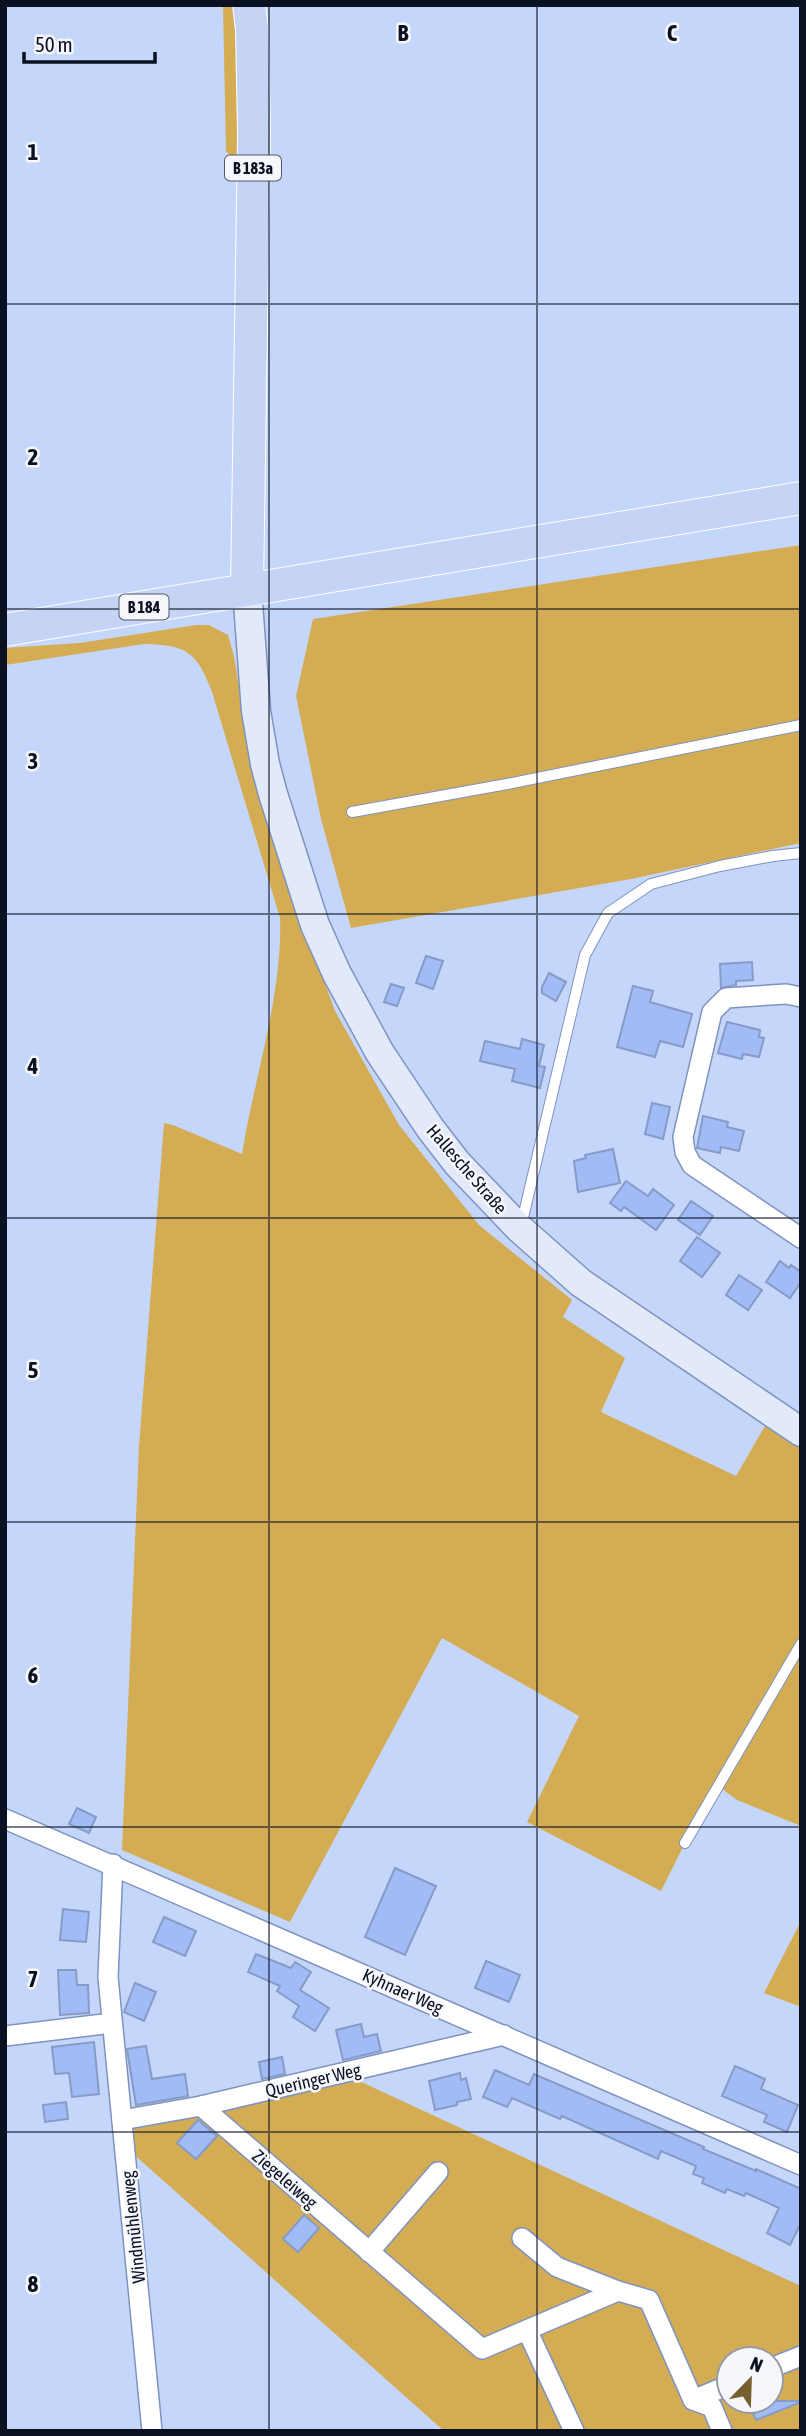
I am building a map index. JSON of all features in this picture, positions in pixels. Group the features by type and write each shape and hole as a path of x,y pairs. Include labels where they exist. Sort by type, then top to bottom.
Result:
{"main road":[{"name":"B 183a","path":"247,589 254,134 249,5"},
{"path":"247,589 801,498"},
{"name":"B 184","path":"5,630 247,589"}],"street":[{"name":"Hallesche Straße","path":"247,589 256,711 273,794 315,925 380,1054 457,1163 520,1230 582,1283 801,1432"},
{"path":"801,997 786,994 726,998 712,1012 683,1137 685,1152 692,1165 801,1238"},
{"name":"Kyhnaer Weg","path":"7,1823 113,1864 801,2165"},
{"name":"Windmühlenweg","path":"113,1864 108,1977 152,2431"},
{"path":"5,2036 112,2022"},
{"name":"Queringer Weg","path":"122,2120 201,2106 504,2035"},
{"name":"Ziegeleiweg","path":"201,2106 482,2349 618,2291"},
{"path":"369,2252 438,2172"},
{"path":"522,2238 557,2267 649,2300 693,2400 712,2407 722,2431"},
{"path":"527,2330 574,2431"},
{"path":"693,2400 715,2391"}],"lane":[{"path":"352,812 801,725"},
{"path":"520,1230 585,955 608,913 651,884 720,866 801,853"},
{"path":"685,1843 801,1644"}],"shaded area":[{"path":"223,5 233,5 237,59 236,159 226,151"},
{"path":"801,545 801,843 631,879 351,928 321,819 296,696 313,619"},
{"path":"209,625 228,635 250,753 282,865 335,1011 399,1125 479,1225 572,1300 563,1317 625,1358 601,1412 736,1476 773,1412 801,1432 801,1826 737,1800 718,1786 661,1891 527,1822 579,1716 442,1638 290,1922 122,1850 139,1446 164,1123 242,1154 277,976 280,918 212,692 195,659 171,646 144,644 5,665 5,648 80,643"},
{"path":"801,1921 801,2007 764,1993"},
{"path":"342,2073 801,2286 801,2431 444,2431 130,2151 131,2127"}],"building":[{"path":"426,956 443,961 433,989 416,983"},
{"path":"752,962 753,980 736,981 736,985 721,988 720,964"},
{"path":"549,973 566,982 556,1001 542,993"},
{"path":"391,984 404,988 397,1006 384,1002"},
{"path":"633,986 653,991 650,1002 692,1014 683,1047 660,1041 655,1057 617,1047"},
{"path":"727,1022 760,1030 759,1037 764,1038 759,1057 743,1054 742,1059 718,1053"},
{"path":"522,1039 544,1045 539,1066 545,1067 540,1088 512,1081 515,1069 480,1061 485,1041 520,1049"},
{"path":"652,1103 670,1107 663,1139 645,1134"},
{"path":"703,1116 728,1122 727,1127 744,1131 739,1151 721,1147 720,1153 697,1148"},
{"path":"613,1149 620,1183 578,1192 574,1161 586,1158 585,1155"},
{"path":"626,1181 648,1196 653,1189 674,1205 656,1230 624,1207 621,1211 610,1203"},
{"path":"691,1201 713,1216 700,1235 678,1220"},
{"path":"697,1237 720,1253 702,1277 680,1261"},
{"path":"780,1261 801,1272 801,1282 790,1298 766,1282"},
{"path":"739,1275 762,1290 748,1310 726,1295"},
{"path":"77,1808 96,1817 89,1833 69,1824"},
{"path":"395,1868 436,1886 405,1955 365,1937"},
{"path":"63,1909 89,1912 86,1942 60,1940"},
{"path":"164,1917 196,1931 185,1956 153,1942"},
{"path":"256,1954 291,1968 295,1962 311,1972 300,1990 329,2008 315,2031 293,2017 299,2006 277,1991 280,1986 248,1972"},
{"path":"486,1961 520,1975 509,2002 475,1988"},
{"path":"58,1970 76,1970 77,1985 88,1985 89,2013 60,2015"},
{"path":"135,1983 156,1992 144,2021 124,2012"},
{"path":"361,2024 364,2037 377,2034 381,2051 343,2060 336,2030"},
{"path":"94,2042 99,2094 72,2097 69,2073 55,2074 52,2047"},
{"path":"146,2046 152,2079 185,2074 188,2096 136,2105 127,2049"},
{"path":"282,2057 285,2074 262,2079 259,2062"},
{"path":"735,2066 765,2079 761,2089 798,2105 787,2132 764,2122 767,2115 722,2096"},
{"path":"495,2070 529,2085 534,2074 801,2189 801,2223 790,2245 767,2233 779,2208 746,2193 744,2196 727,2189 725,2193 702,2183 704,2178 693,2174 696,2166 661,2151 658,2159 562,2116 560,2119 512,2098 507,2107 483,2097"},
{"path":"460,2073 461,2080 466,2078 471,2099 435,2110 429,2081"},
{"path":"66,2102 68,2119 45,2122 43,2105"},
{"path":"198,2120 217,2136 196,2159 177,2143"},
{"path":"304,2215 319,2228 298,2252 283,2239"},
{"path":"785,2401 801,2402 785,2408"},
{"path":"754,2415 768,2415 756,2420"}]}
